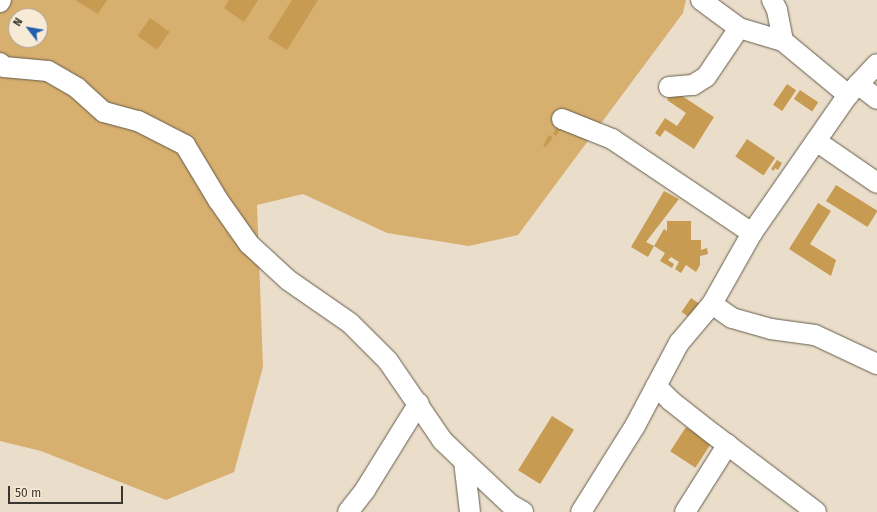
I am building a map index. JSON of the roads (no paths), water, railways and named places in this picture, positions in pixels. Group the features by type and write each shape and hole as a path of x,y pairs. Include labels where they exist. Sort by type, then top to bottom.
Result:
{"street":[{"path":"701,0 739,28 783,41 853,90 877,99"},
{"path":"772,0 777,10 783,41"},
{"path":"669,87 693,85 706,77 739,28"},
{"path":"0,63 4,67 48,71 65,81 104,112 138,121 185,145 218,200 249,244 288,280 332,309 366,338 388,361 419,403 442,440 511,505 523,512"},
{"path":"582,512 635,426 679,343 712,304 752,233 816,141 853,90 877,64"},
{"path":"562,119 612,139 752,233"},
{"path":"816,141 877,184"},
{"path":"712,304 732,318 771,329 814,335 877,364"},
{"path":"656,386 671,401 816,512"},
{"path":"348,512 419,403"},
{"path":"685,512 728,444"},
{"path":"464,461 470,512"}]}
